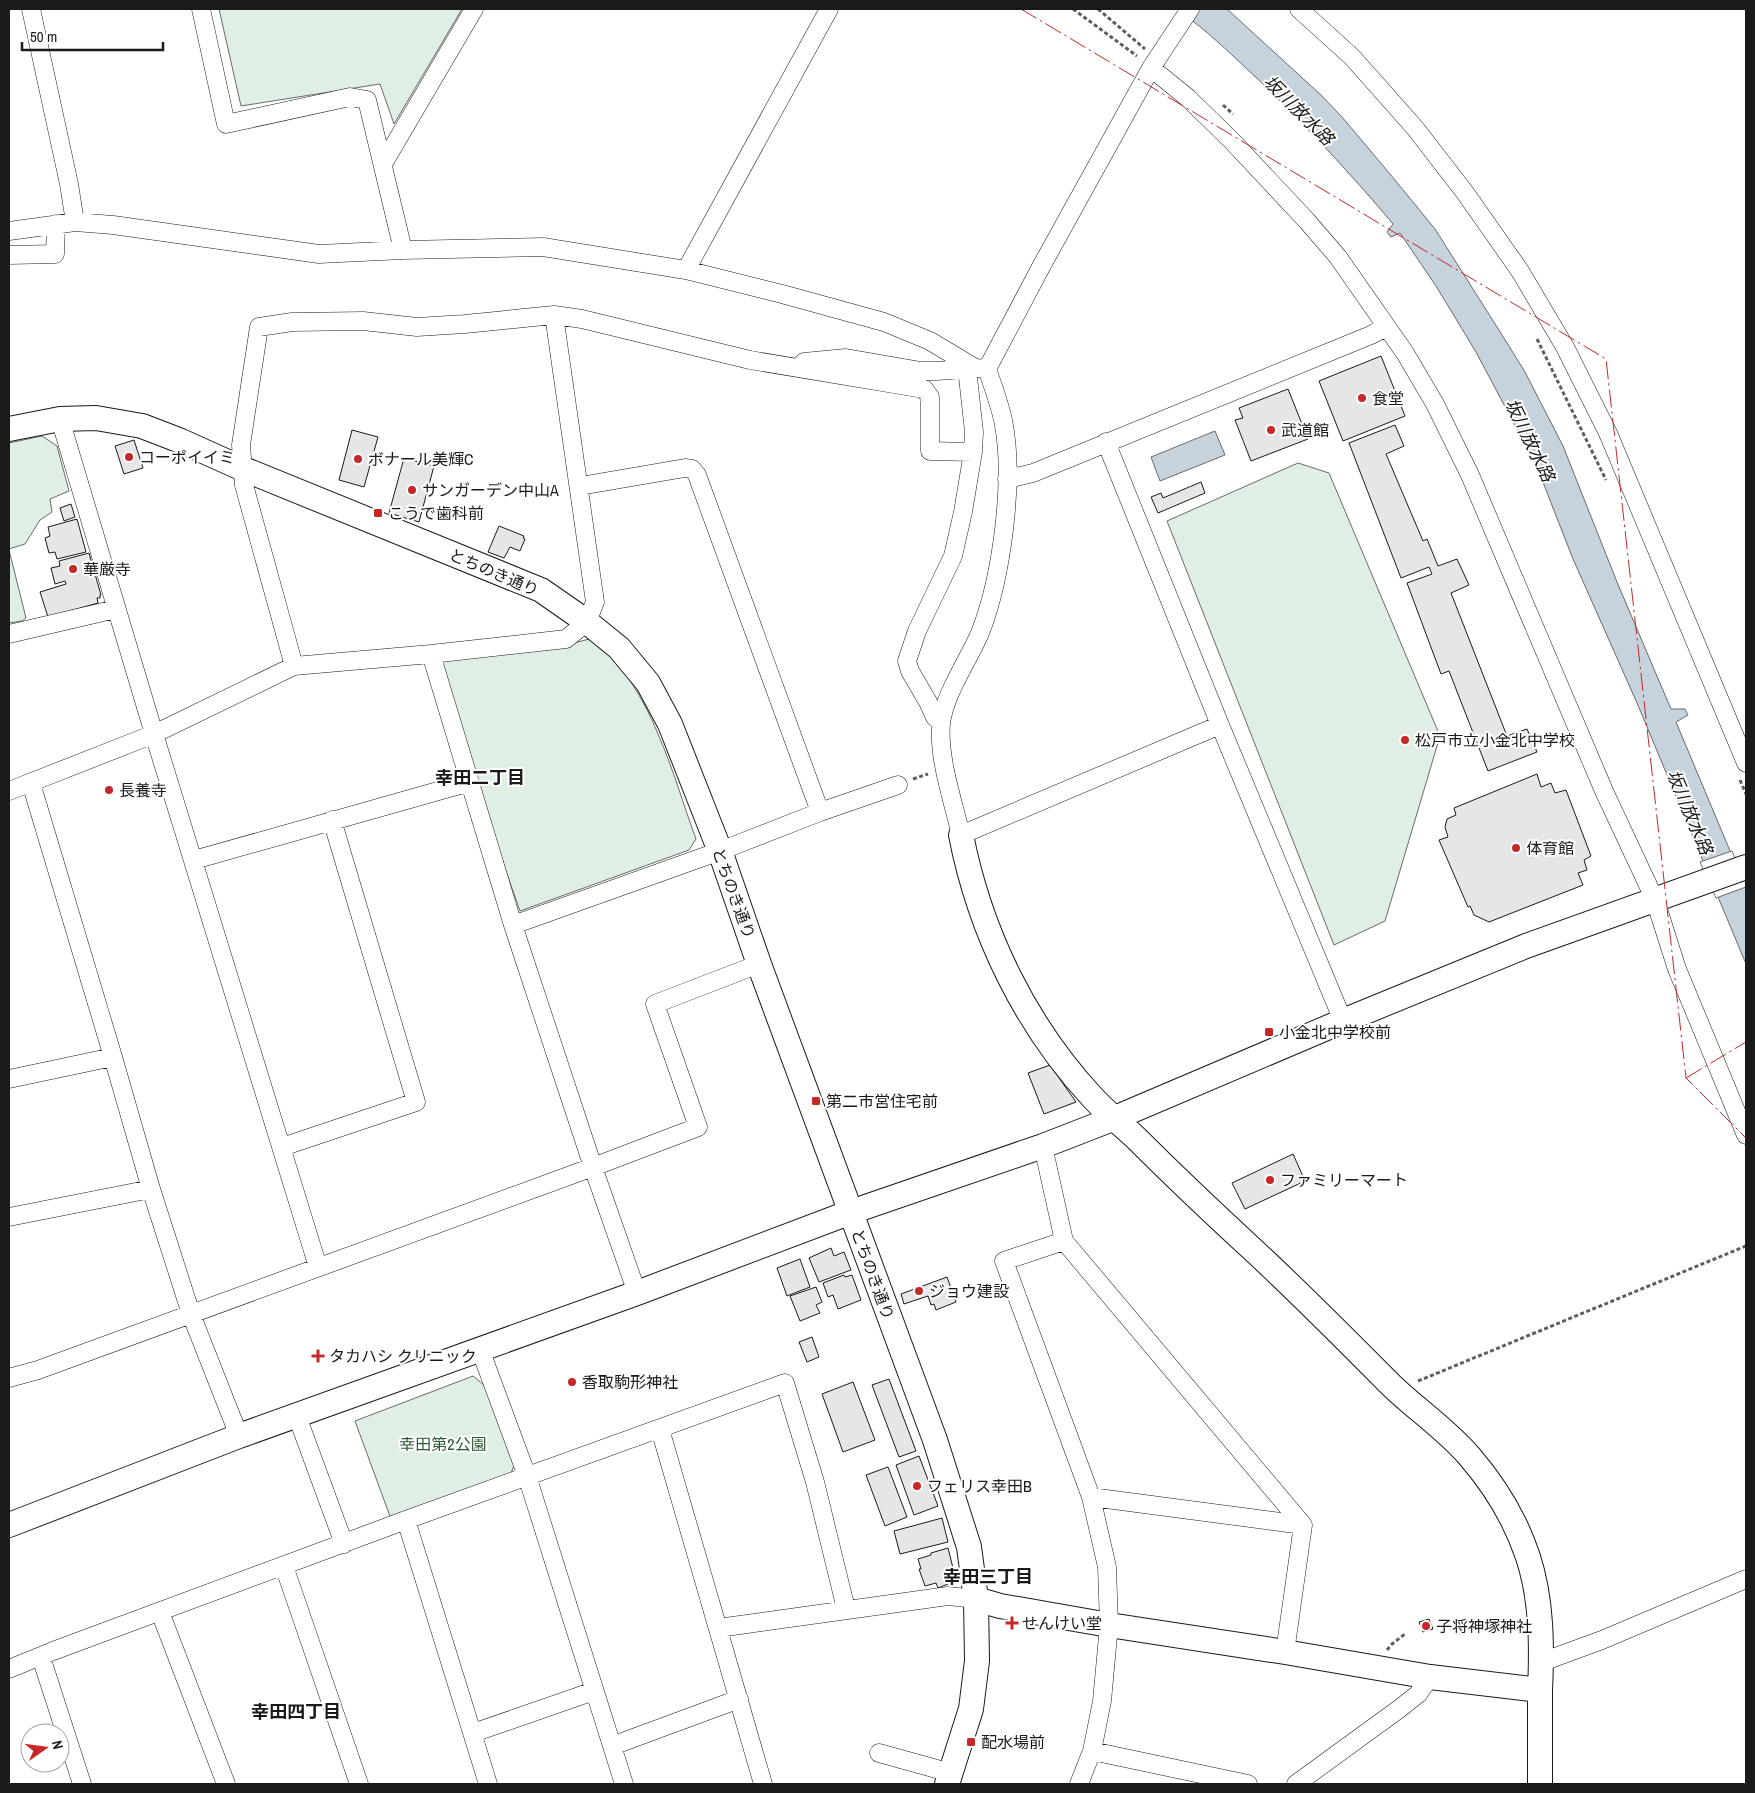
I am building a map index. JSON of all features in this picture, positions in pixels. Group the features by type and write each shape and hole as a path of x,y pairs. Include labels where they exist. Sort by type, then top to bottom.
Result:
{"street":[{"path":"31,9 69,184 75,222"},
{"path":"201,9 226,124 350,97 367,100 403,250"},
{"path":"383,164 474,9"},
{"path":"686,270 829,9"},
{"path":"942,722 935,717 910,671 907,661 917,631 953,556 963,512 973,452 976,369 1042,265 1154,64 1190,9"},
{"path":"1299,9 1352,57 1415,128 1466,194 1520,271 1566,347 1608,433 1742,770"},
{"path":"1154,64 1307,221 1338,257 1405,353 1435,404 1470,475 1604,791 1660,898 1677,969 1746,1135"},
{"path":"9,231 75,222 113,225 319,254 543,247 686,270 884,322 930,341 976,369 996,392 1003,421 1007,456 1007,479 1000,552 989,607 979,634 948,699 942,722 941,739 945,768 967,868 993,941 1012,983 1030,1015 1064,1064 1094,1099 1278,1272 1396,1390 1470,1456 1505,1506 1518,1530 1531,1568 1539,1614 1542,1662 1540,1690 1540,1784"},
{"path":"9,255 55,254 56,224"},
{"path":"294,666 244,486 242,468 241,445 259,328 292,322 363,321 417,327 554,315 582,319 750,360 924,389 930,397 930,451 973,452"},
{"path":"9,791 154,734 294,666 431,654 566,639 586,622 595,602 580,486 554,315"},
{"path":"1007,479 1033,473 1386,327"},
{"path":"782,364 846,358 921,371 937,372 976,369"},
{"name":"とちのき通り","path":"9,429 60,419 96,418 142,426 181,440 242,468 541,590 619,648 648,683 670,724 720,851 759,964 935,1440 969,1547 976,1599 977,1661 971,1709 949,1779"},
{"path":"60,419 154,734 318,1267"},
{"path":"1106,442 1342,1021"},
{"path":"580,486 685,468 692,469 697,475 820,812"},
{"path":"9,634 116,609"},
{"path":"431,654 513,925 593,1167 637,1292"},
{"path":"961,835 1220,725"},
{"path":"194,860 470,782"},
{"path":"31,783 151,1189 191,1314 239,1436"},
{"path":"513,925 898,785"},
{"path":"282,1147 416,1102 332,820"},
{"path":"9,1524 239,1436 637,1292 851,1212 1043,1146 1526,946 1746,867"},
{"path":"9,1378 38,1370 698,1127 654,1004 759,964"},
{"path":"9,1079 113,1057"},
{"path":"1043,1146 1064,1240 1303,1525 1285,1652"},
{"path":"9,1217 151,1189"},
{"path":"1064,1240 1004,1261 1091,1497 1107,1567 1109,1625 1102,1701 1092,1751 1079,1784"},
{"path":"480,1349 527,1476 624,1784"},
{"path":"9,1669 406,1520 785,1383 814,1482 846,1610"},
{"path":"297,1416 344,1544"},
{"path":"660,1429 739,1699 759,1783"},
{"path":"1091,1497 1303,1525"},
{"path":"406,1520 488,1784"},
{"path":"284,1566 360,1784"},
{"path":"1542,1662 1602,1640 1746,1579"},
{"path":"718,1628 948,1596 976,1599 1000,1606 1109,1625 1430,1677 1540,1690"},
{"path":"160,1612 226,1784"},
{"path":"41,1657 82,1784"},
{"path":"1296,1784 1399,1710 1418,1694 1430,1677"},
{"path":"472,1733 594,1691"},
{"path":"612,1746 739,1699"},
{"path":"1092,1751 1248,1784"},
{"path":"879,1753 949,1779"}],"path":[{"path":"1073,9 1154,64"},
{"path":"1098,9 1154,64"},
{"path":"1534,332 1606,481"},
{"path":"898,785 945,768"},
{"path":"1742,770 1746,794"},
{"path":"1396,1390 1746,1246"},
{"path":"1382,1658 1392,1644 1405,1634"}],"green space":[{"path":"219,9 462,9 394,124 380,84 241,106"},
{"path":"42,436 57,446 69,491 50,499 52,512 40,520 25,544 9,549 9,443"},
{"path":"1298,463 1329,473 1440,736 1385,921 1334,945 1167,521"},
{"path":"9,550 26,618 22,621 9,623"},
{"path":"597,637 624,671 646,708 668,760 696,839 689,850 520,911 474,780 437,658 566,645"},
{"name":"幸田第2公園","path":"473,1376 485,1386 514,1466 511,1473 391,1519 355,1421"}],"water":[{"name":"坂川放水路","path":"1177,9 1227,9 1321,95 1342,117 1435,229 1525,372 1563,446 1617,582 1671,709 1685,709 1688,715 1676,722 1746,889 1746,964 1637,703 1573,559 1537,467 1476,352 1436,286 1400,233 1391,237 1387,232 1393,224 1362,188 1314,135 1263,84"},
{"path":"1215,431 1225,455 1160,481 1151,457"}],"pier":[{"path":"1732,851 1746,887 1716,898 1700,862"}],"building":[{"name":"食堂","path":"1381,356 1405,416 1343,441 1319,381"},
{"name":"武道館","path":"1288,389 1308,439 1251,461 1235,420 1243,418 1239,408"},
{"path":"1395,425 1404,446 1386,454 1423,541 1427,539 1438,566 1457,559 1469,585 1451,593 1507,736 1527,729 1537,752 1488,771 1449,671 1441,674 1407,583 1432,574 1429,567 1401,578 1349,443"},
{"name":"ボナール美輝C","path":"352,430 378,437 364,487 339,480"},
{"name":"コーポイイミ","path":"134,440 143,468 124,474 115,446"},
{"name":"サンガーデン中山A","path":"404,458 434,466 419,522 389,513"},
{"path":"1201,482 1205,493 1158,513 1151,497 1161,493 1163,498"},
{"path":"71,504 75,517 64,521 60,508"},
{"path":"77,519 86,552 57,559 55,552 49,553 45,538 50,536 48,527"},
{"path":"499,526 524,536 523,538 525,539 520,551 510,547 504,558 488,552"},
{"path":"89,553 101,595 100,598 97,598 98,603 48,617 40,592 66,584 65,581 55,584 51,568 60,566 59,561"},
{"name":"体育館","path":"1537,774 1541,787 1551,783 1555,793 1566,790 1591,856 1584,860 1587,870 1578,873 1583,885 1489,922 1474,915 1470,906 1468,907 1439,840 1448,837 1445,827 1447,819 1456,815 1454,808"},
{"path":"1050,1065 1076,1102 1044,1114 1028,1073"},
{"path":"1293,1154 1305,1181 1245,1209 1232,1183"},
{"path":"831,1248 834,1256 844,1252 851,1270 819,1282 809,1258"},
{"path":"800,1259 810,1287 787,1296 777,1268"},
{"path":"844,1275 845,1277 852,1275 861,1300 838,1309 833,1295 828,1297 823,1283"},
{"path":"947,1277 956,1302 936,1310 934,1304 931,1305 928,1296 904,1304 901,1294"},
{"path":"816,1287 822,1302 816,1305 820,1313 800,1321 790,1296"},
{"path":"812,1337 819,1357 807,1362 799,1342"},
{"path":"889,1379 916,1451 899,1457 872,1385"},
{"path":"853,1382 875,1440 843,1452 822,1394"},
{"name":"フェリス幸田B","path":"919,1456 938,1506 914,1515 896,1465"},
{"path":"888,1467 907,1517 885,1526 866,1475"},
{"path":"942,1518 948,1542 900,1554 894,1531"},
{"path":"948,1548 954,1572 948,1584 938,1588 936,1583 925,1586 919,1569 921,1569 918,1559"},
{"name":"子将神塚神社","path":"1429,1619 1433,1629 1423,1632 1419,1622"}],"power":[{"path":"1021,9 1606,359 1686,1078 1746,1138"},
{"path":"1686,1078 1746,1042"}],"place":[{"name":"食堂","path":"1362,398"},
{"name":"武道館","path":"1271,430"},
{"name":"コーポイイミ","path":"129,457"},
{"name":"ボナール美輝C","path":"358,459"},
{"name":"サンガーデン中山A","path":"412,490"},
{"name":"こうで歯科前","path":"378,513"},
{"name":"華厳寺","path":"73,569"},
{"name":"松戸市立小金北中学校","path":"1405,740"},
{"name":"長養寺","path":"109,790"},
{"name":"体育館","path":"1516,848"},
{"name":"小金北中学校前","path":"1269,1032"},
{"name":"第二市営住宅前","path":"816,1101"},
{"name":"ファミリーマート","path":"1270,1180"},
{"name":"ジョウ建設","path":"919,1291"},
{"name":"タカハシ クリニック","path":"318,1356"},
{"name":"香取駒形神社","path":"572,1382"},
{"name":"フェリス幸田B","path":"917,1486"},
{"name":"せんけい堂","path":"1012,1623"},
{"name":"子将神塚神社","path":"1426,1626"},
{"name":"配水場前","path":"971,1742"}],"district":[{"name":"幸田二丁目","path":"480,777"},
{"name":"幸田三丁目","path":"988,1576"},
{"name":"幸田四丁目","path":"296,1711"}]}
